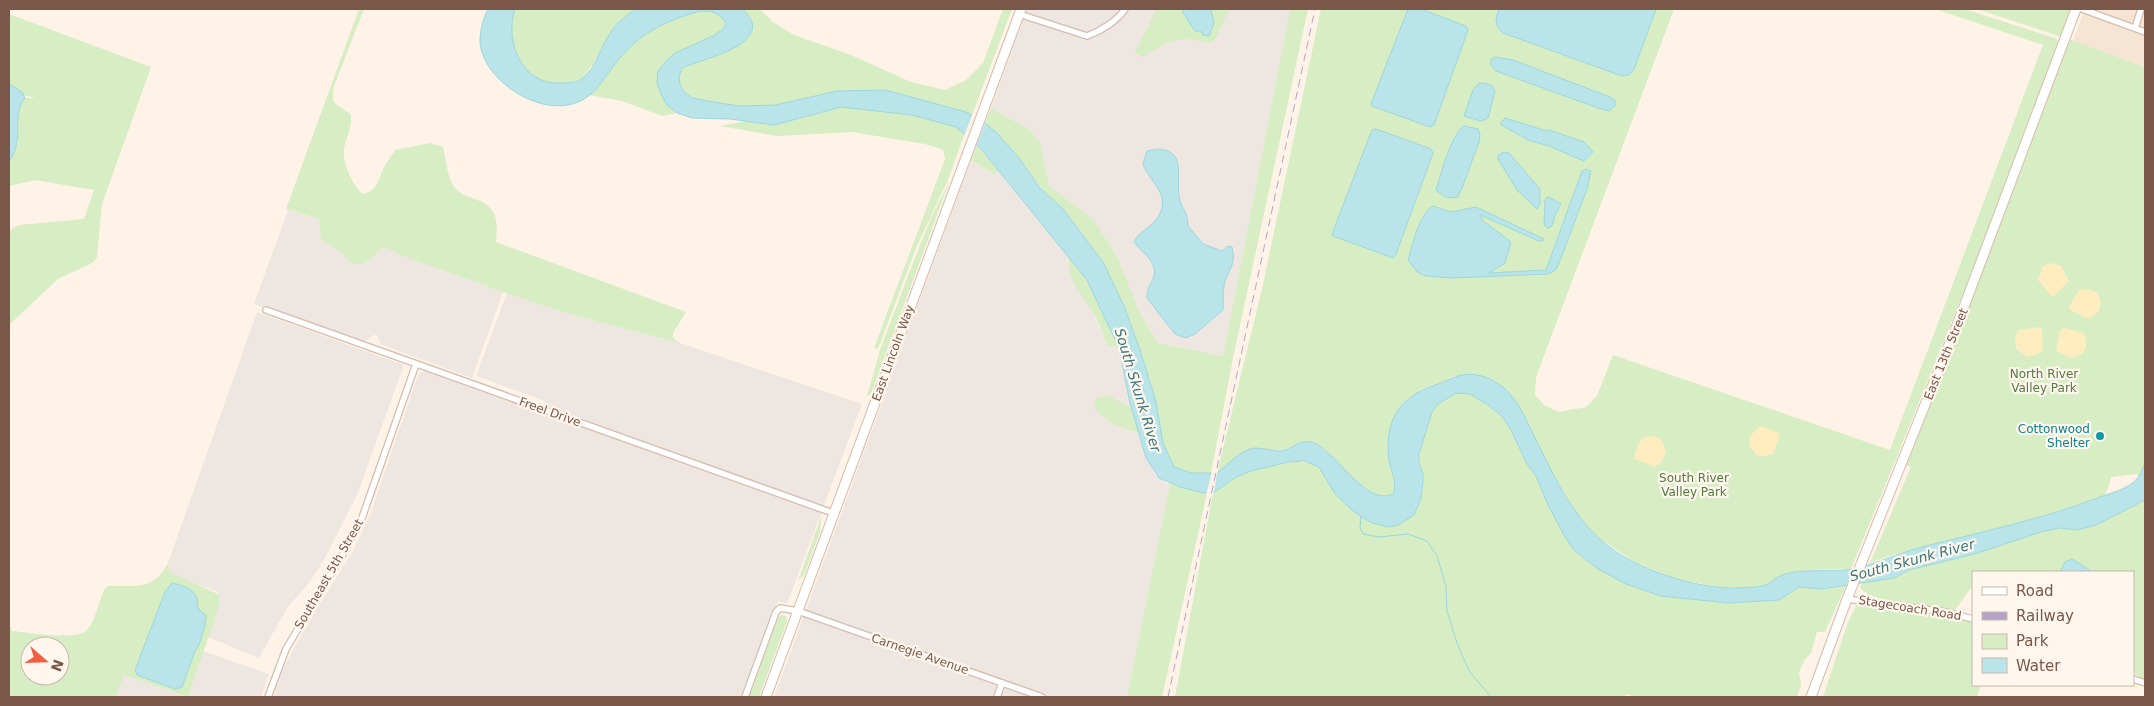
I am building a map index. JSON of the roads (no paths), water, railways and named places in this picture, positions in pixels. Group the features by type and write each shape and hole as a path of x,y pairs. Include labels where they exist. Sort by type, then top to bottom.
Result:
{"main road":[{"name":"East 13th Street","path":"1811,697 1847,599 1960,320 2076,9"},
{"name":"East Lincoln Way","path":"766,697 1020,11"}],"street":[{"path":"1020,11 1087,36 1095,33 1118,17 1125,9"},
{"path":"2082,9 2145,32"},
{"path":"2134,28 2141,9"},
{"name":"Freel Drive","path":"266,310 833,513"},
{"name":"Southeast 5th Street","path":"268,697 286,649 346,549 362,518 416,364"},
{"name":"Stagecoach Road","path":"1847,599 1946,612 1972,619"},
{"path":"745,697 776,612 780,608 798,611"},
{"name":"Carnegie Avenue","path":"798,611 1042,697"},
{"path":"997,697 1002,683"}],"water":[{"name":"South Skunk River","path":"488,9 515,9 512,21 512,34 514,47 519,59 526,69 536,77 547,82 569,83 583,78 595,62 613,29 622,19 636,9 743,9 752,22 752,31 747,39 726,52 682,68 679,77 680,85 684,92 693,98 739,106 776,105 837,91 885,90 966,112 982,121 996,132 1019,158 1040,188 1063,209 1103,262 1124,306 1140,350 1156,402 1163,443 1174,467 1191,473 1217,473 1240,454 1250,449 1282,451 1301,443 1311,442 1330,455 1362,486 1373,493 1384,496 1394,493 1394,481 1388,446 1392,422 1397,412 1412,396 1422,390 1455,377 1471,374 1486,377 1495,382 1504,388 1514,399 1524,414 1565,495 1582,520 1598,537 1616,552 1649,569 1679,580 1710,586 1725,588 1758,587 1768,584 1782,575 1794,572 1852,569 1922,547 2012,525 2078,505 2128,486 2136,480 2145,463 2145,500 2096,525 2077,530 2059,528 2041,532 1978,553 1909,570 1894,578 1822,589 1799,587 1779,600 1728,603 1661,596 1626,584 1598,569 1574,550 1565,537 1548,505 1536,476 1527,464 1511,430 1502,416 1470,394 1456,393 1438,404 1432,412 1419,454 1419,463 1423,474 1421,499 1414,515 1398,525 1389,527 1370,522 1353,511 1335,494 1319,467 1304,461 1288,462 1251,471 1236,477 1213,493 1204,493 1180,487 1159,478 1146,458 1130,403 1119,348 1087,280 981,149 956,127 912,115 841,107 774,125 730,119 692,118 677,113 667,105 661,94 657,83 658,71 675,53 713,36 723,29 726,23 723,19 707,11 693,13 669,22 640,38 623,54 594,91 584,99 563,106 548,105 516,93 491,70 480,42 482,25"},
{"path":"1183,9 1211,9 1214,23 1209,36 1203,35 1201,31 1195,31 1183,13"},
{"path":"1408,9 1421,9 1466,26 1468,30 1434,125 1430,127 1372,106 1371,104"},
{"path":"1499,9 1656,9 1634,69 1629,75 1622,76 1503,33 1496,22"},
{"path":"1495,57 1513,60 1610,97 1615,100 1615,106 1609,111 1598,108 1496,71 1491,65 1491,59"},
{"path":"1484,83 1492,86 1495,91 1488,118 1481,121 1464,116 1473,90 1478,84"},
{"path":"9,84 22,92 25,98 19,113 17,145 9,161"},
{"path":"1505,118 1584,142 1593,152 1584,161 1549,146 1528,140 1500,124"},
{"path":"1464,126 1478,129 1480,135 1479,142 1457,198 1445,197 1436,190 1451,146 1459,130"},
{"path":"1376,129 1431,149 1433,153 1393,258 1332,234 1372,130"},
{"path":"1158,149 1168,151 1174,155 1177,161 1181,204 1187,217 1188,226 1203,244 1222,251 1228,246 1232,247 1232,264 1223,289 1223,310 1195,334 1186,338 1175,334 1147,298 1148,288 1155,273 1154,268 1149,259 1134,242 1156,220 1163,204 1159,190 1143,164 1147,151"},
{"path":"1504,152 1509,153 1540,189 1540,204 1537,209 1517,190 1498,159 1498,155"},
{"path":"1585,169 1591,171 1587,189 1561,258 1556,269 1549,274 1451,278 1426,276 1417,272 1408,260 1423,216 1433,206 1451,212 1476,207 1544,239 1539,241 1480,215 1482,220 1511,242 1505,263 1489,273 1546,270 1582,171"},
{"path":"1549,197 1561,204 1552,226 1548,228 1544,225 1545,201"},
{"path":"2072,559 2091,571 2060,571 2065,562"},
{"path":"172,583 190,589 197,598 199,610 206,615 201,640 182,687 175,689 137,675 135,670 165,592"}],"waterway":[{"path":"1361,516 1360,527 1363,534 1379,537 1408,534 1427,541 1437,556 1446,586 1447,611 1457,643 1469,671 1491,697"}],"railway":[{"path":"1168,697 1315,9"}],"place":[{"name":"Cottonwood Shelter","path":"2100,436"}],"park label":[{"name":"North River Valley Park","path":"2044,381"},
{"name":"South River Valley Park","path":"1694,485"}]}
